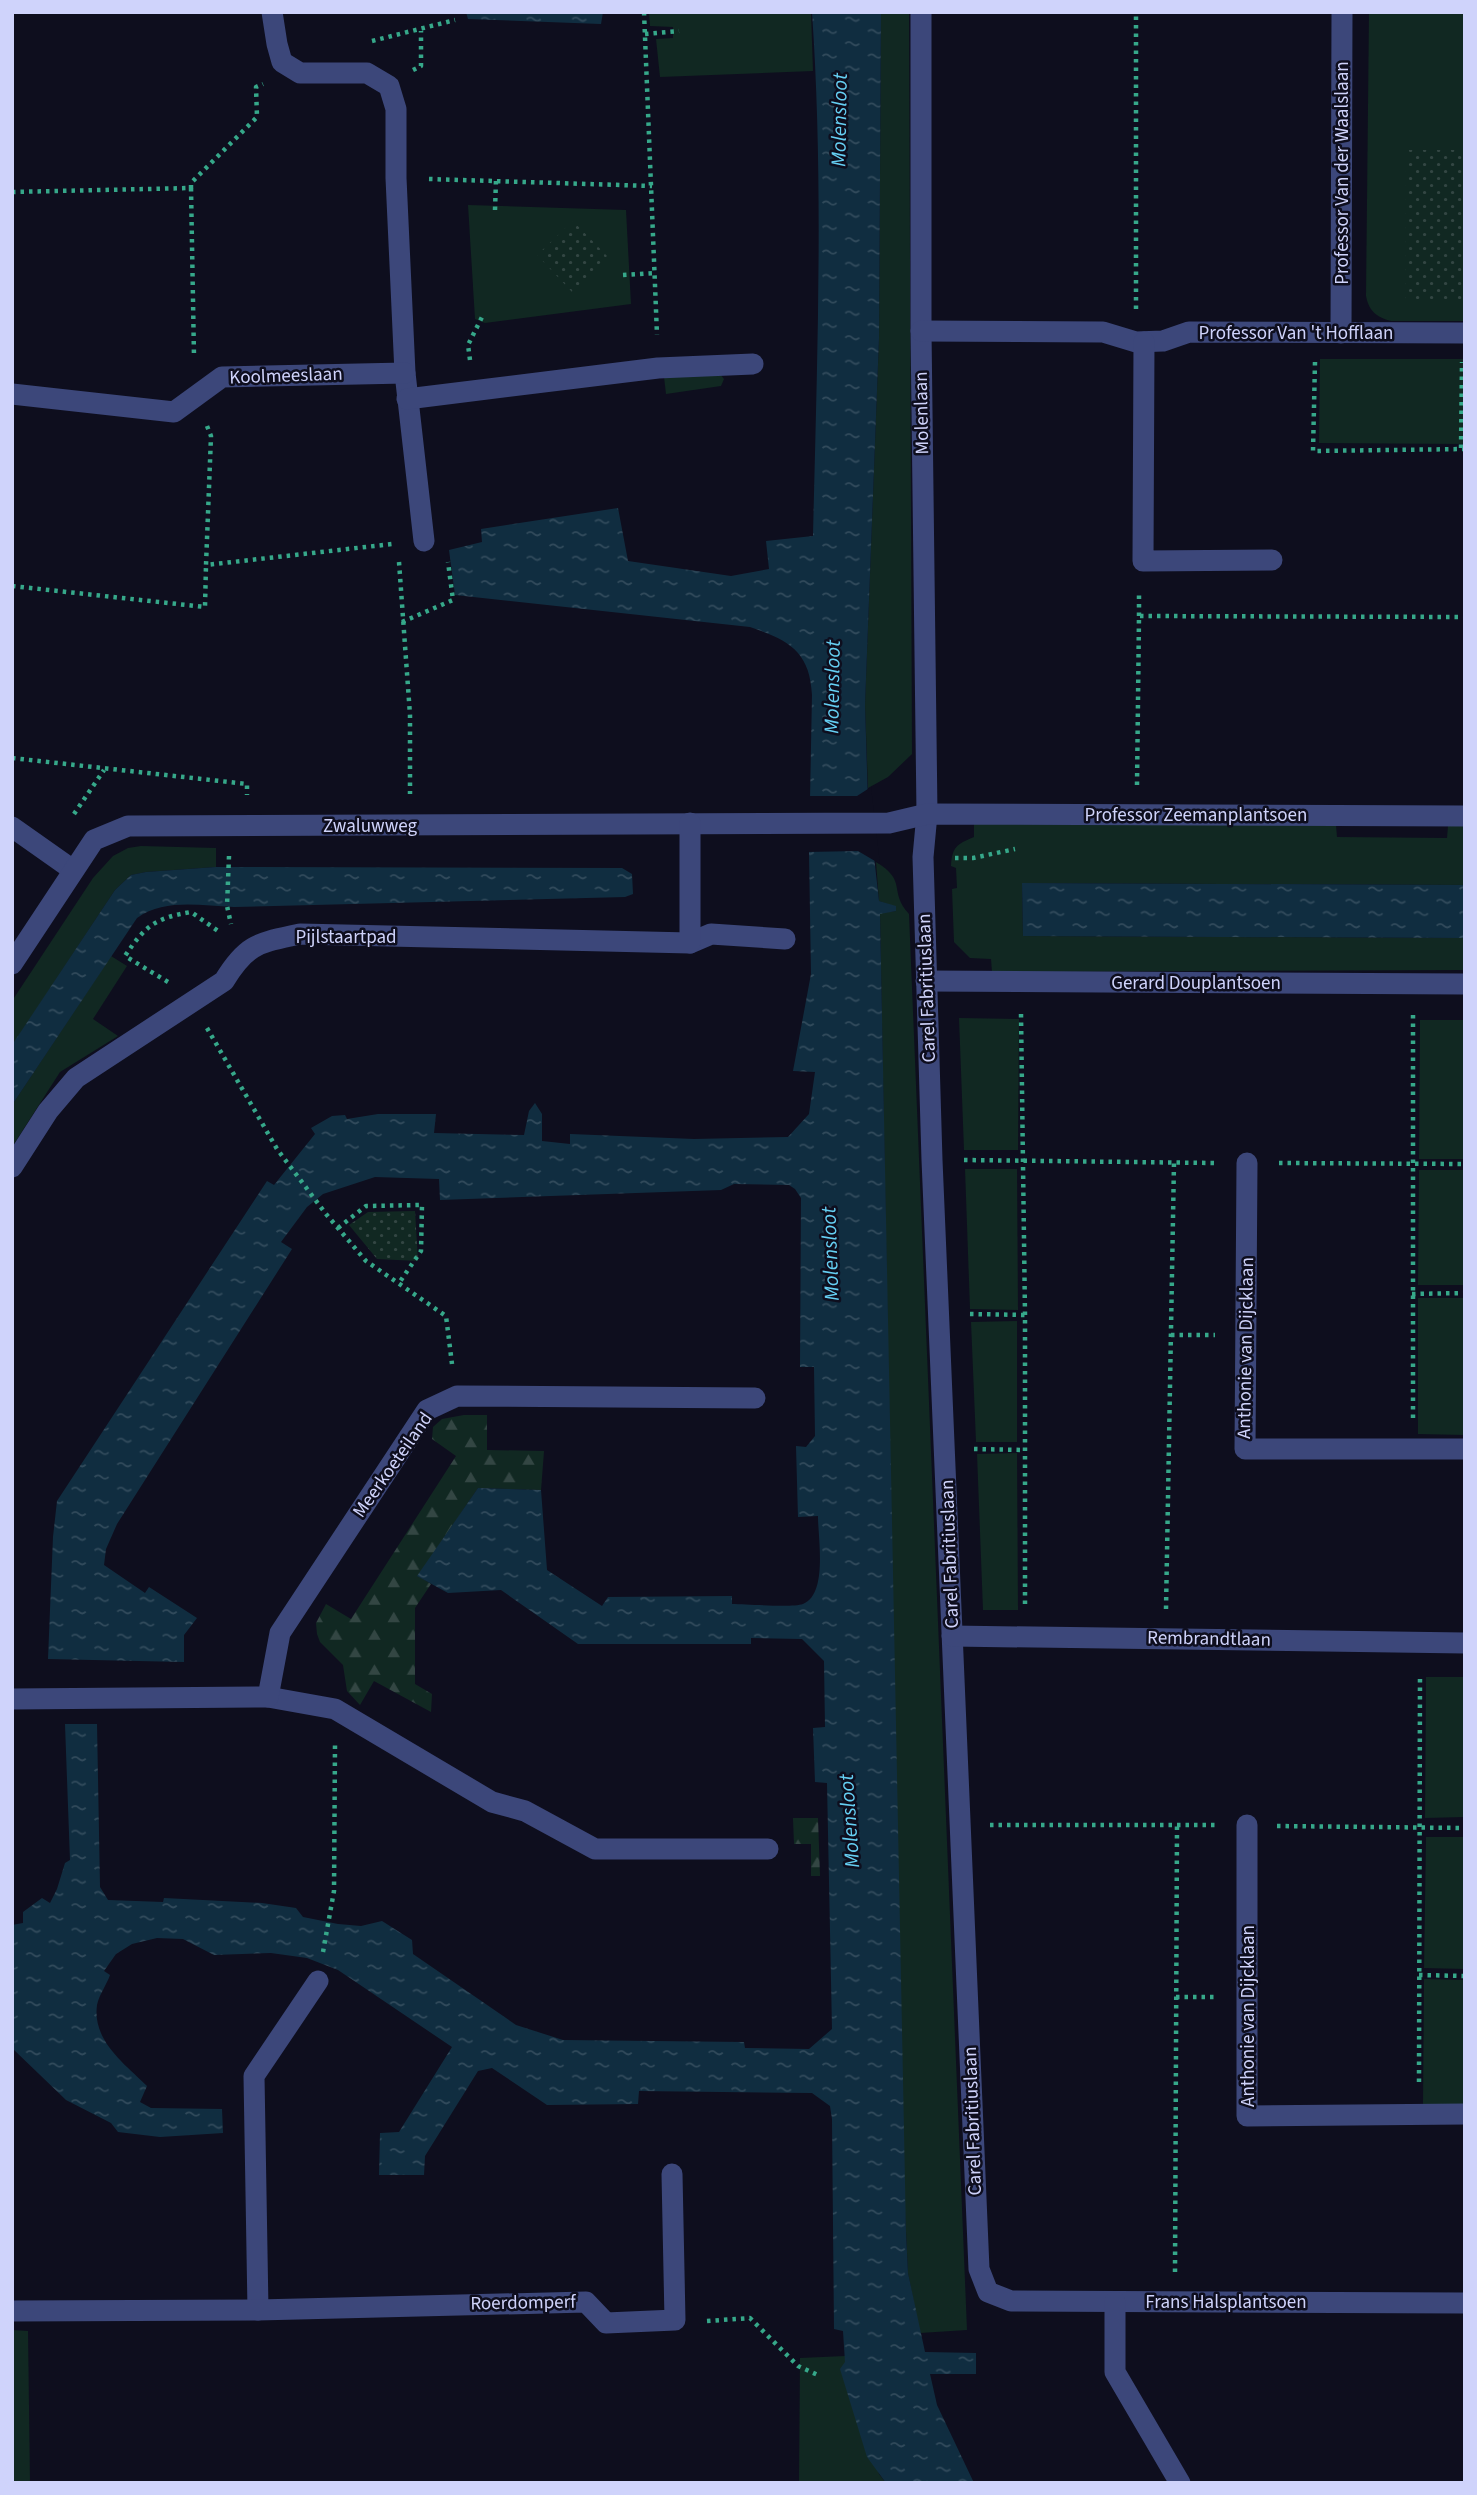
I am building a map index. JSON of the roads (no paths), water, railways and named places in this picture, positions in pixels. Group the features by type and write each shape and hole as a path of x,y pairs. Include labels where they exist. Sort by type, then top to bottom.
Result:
{"street":[{"path":"272,12 282,62 300,73 367,73 389,86 396,109 396,178 405,373 424,541"},
{"name":"Molenlaan","path":"921,12 921,331 927,814"},
{"name":"Professor Van der Waalslaan","path":"1341,333 1342,12"},
{"name":"Professor Van 't Hofflaan","path":"921,331 1103,332 1140,342 1163,341 1189,332 1464,333"},
{"path":"1140,342 1143,561 1272,560"},
{"path":"407,399 658,368 753,364"},
{"name":"Koolmeeslaan","path":"12,394 174,412 222,377 405,373"},
{"name":"Professor Zeemanplantsoen","path":"889,823 927,814 1465,816"},
{"name":"Carel Fabritiuslaan","path":"927,814 923,857 932,1160 979,2269 988,2292"},
{"path":"690,822 690,943"},
{"name":"Zwaluwweg","path":"12,964 94,840 128,826 889,823"},
{"path":"12,827 73,870"},
{"name":"Pijlstaartpad","path":"12,1167 48,1111 76,1078 224,981 237,959 258,943 300,934 690,943 711,934 785,939"},
{"name":"Gerard Douplantsoen","path":"926,981 1465,984"},
{"name":"Anthonie van Dijcklaan","path":"1247,1163 1245,1449 1465,1449"},
{"name":"Meerkoeteiland","path":"268,1697 280,1633 427,1410 457,1396 755,1398"},
{"name":"Rembrandtlaan","path":"952,1636 1465,1643"},
{"path":"12,1699 268,1697 335,1709 492,1802 525,1811 595,1849 768,1849"},
{"name":"Anthonie van Dijcklaan","path":"1247,1825 1247,2116 1465,2114"},
{"path":"258,2310 254,2077 318,1981"},
{"name":"Roerdomperf","path":"12,2311 258,2310 586,2302 607,2323 675,2320 673,2174"},
{"name":"Frans Halsplantsoen","path":"988,2292 1011,2301 1465,2303"},
{"path":"1115,2302 1115,2372 1180,2483"}],"water":[{"path":"466,12 603,12 601,24 468,19"},
{"name":"Molensloot","path":"812,12 881,12 879,338 865,705 868,803 879,901 896,906 896,911 880,914 906,2233 908,2273 925,2352 976,2353 976,2374 930,2374 937,2405 974,2483 886,2483 867,2457 840,2369 845,2362 843,2331 834,2329 832,2119 830,2106 812,2093 639,2091 638,2104 547,2105 492,2068 478,2071 425,2156 424,2175 379,2175 380,2133 399,2132 452,2047 338,1970 307,1958 271,1953 214,1955 183,1939 157,1938 132,1944 116,1954 104,1971 110,1975 98,2001 97,2018 105,2041 112,2051 147,2086 140,2102 151,2108 222,2109 223,2133 160,2137 118,2132 111,2123 66,2100 12,2048 12,1925 23,1923 23,1912 42,1898 50,1903 65,1863 70,1860 65,1724 97,1724 100,1887 108,1900 163,1902 164,1898 262,1903 296,1908 303,1917 338,1924 361,1926 382,1921 412,1940 413,1954 516,2025 563,2040 744,2042 745,2048 809,2049 832,2029 827,1783 815,1782 813,1728 825,1727 824,1661 802,1639 751,1638 751,1644 578,1644 501,1590 448,1593 417,1576 478,1488 541,1490 547,1570 602,1606 608,1597 732,1596 732,1604 780,1606 803,1604 811,1598 819,1578 818,1516 798,1517 796,1446 806,1447 815,1436 814,1367 800,1367 801,1198 789,1185 734,1184 721,1190 440,1200 439,1179 375,1177 323,1194 307,1207 281,1242 292,1249 117,1524 106,1549 104,1565 145,1593 149,1587 197,1618 184,1635 184,1662 48,1659 57,1501 267,1181 274,1185 315,1134 311,1128 332,1116 345,1115 347,1119 378,1114 436,1114 434,1133 524,1135 529,1111 535,1103 542,1114 542,1141 570,1144 570,1134 694,1139 788,1137 809,1114 815,1072 793,1071 811,974 809,852 812,695 807,668 802,658 786,643 750,627 455,595 449,550 482,542 481,529 618,508 628,561 731,576 769,569 766,541 813,536 819,208"},
{"path":"216,867 622,868 632,874 633,894 625,897 234,907 171,905 159,908 137,918 12,1105 12,1045 115,890 131,875"},
{"path":"1022,883 1465,885 1465,938 1023,936"}]}
